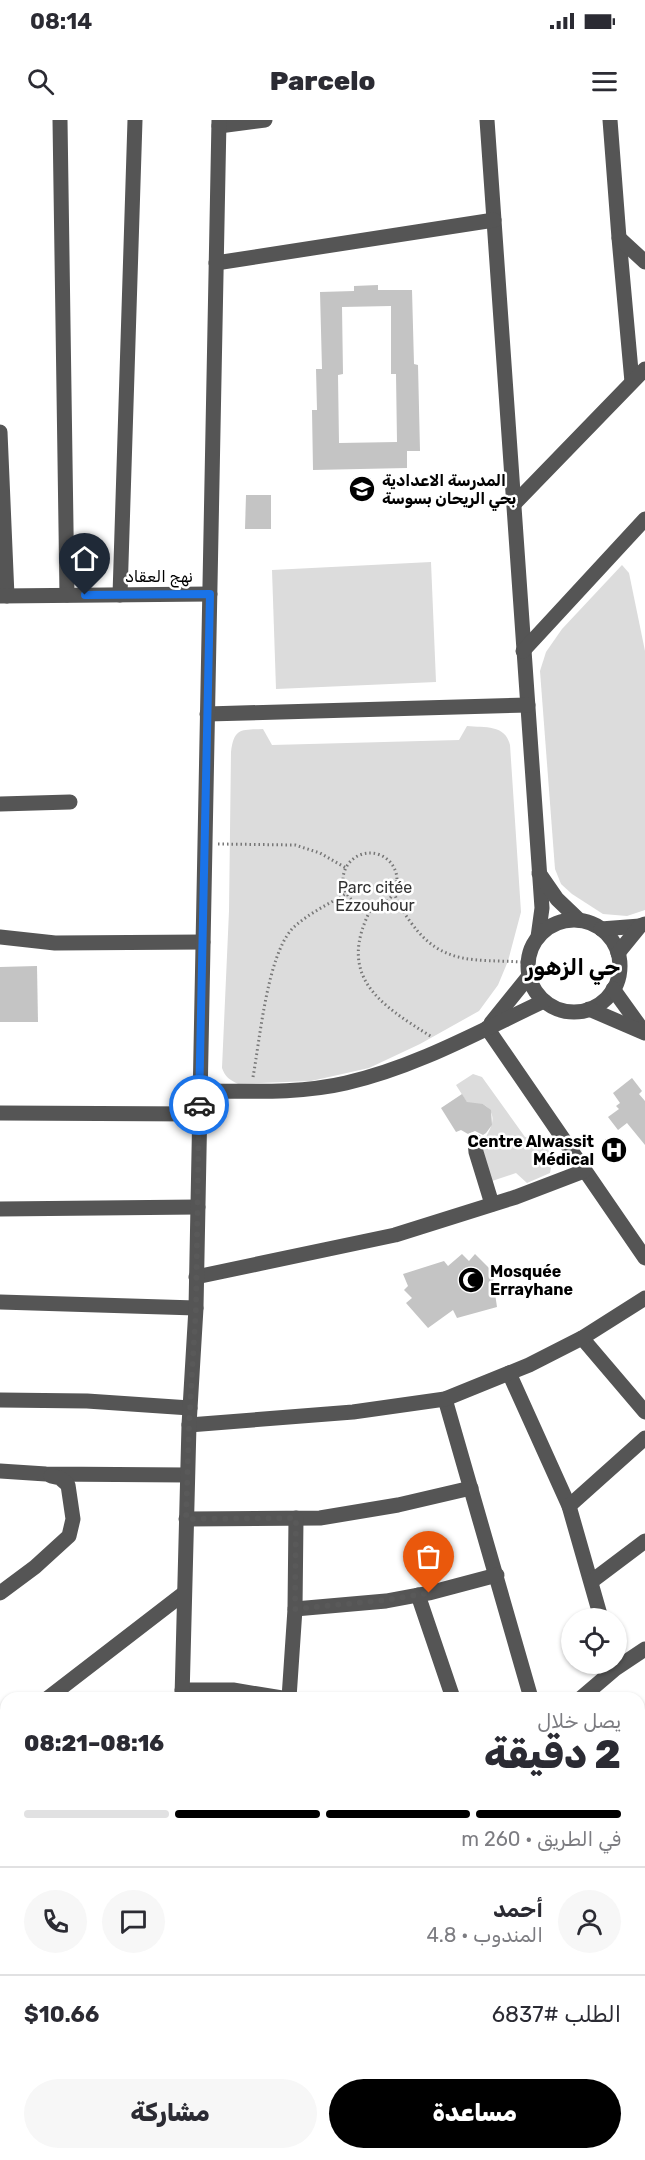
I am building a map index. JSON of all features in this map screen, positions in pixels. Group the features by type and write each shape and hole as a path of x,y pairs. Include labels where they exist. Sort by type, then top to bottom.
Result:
{"street":[{"path":"60,120 67,595"},
{"path":"120,595 135,120"},
{"path":"182,1692 187,1475 196,1308 219,123 265,120"},
{"path":"487,120 542,908 538,937"},
{"path":"610,120 632,382"},
{"path":"216,263 494,220"},
{"path":"619,238 645,262"},
{"path":"514,504 645,369"},
{"path":"0,432 3,596"},
{"path":"523,651 645,519"},
{"name":"نهج العقاد","path":"3,596 210,594"},
{"path":"207,714 528,705"},
{"path":"0,804 70,802"},
{"path":"539,873 558,899 579,920"},
{"path":"579,920 601,929 611,939 618,953 619,972 613,989 603,1001 589,1009 573,1012 558,1009 544,1001 535,990 529,970 531,950 538,937 549,927 563,921 579,920"},
{"path":"601,929 643,925"},
{"path":"618,953 643,925"},
{"path":"0,938 55,943 203,942"},
{"path":"487,1028 529,970"},
{"path":"613,989 645,1032"},
{"path":"200,1091 290,1091 345,1084 393,1070 544,1001"},
{"path":"589,1009 645,1032"},
{"path":"487,1028 645,1258"},
{"path":"0,1113 198,1114"},
{"path":"475,1141 476,1152 492,1204"},
{"path":"196,1277 395,1235 584,1171"},
{"path":"0,1209 198,1207"},
{"path":"189,1425 353,1412 445,1400 510,1373 582,1338 645,1298"},
{"path":"0,1302 196,1308"},
{"path":"582,1338 645,1412"},
{"path":"510,1373 568,1506 599,1608"},
{"path":"0,1400 87,1401 190,1408"},
{"path":"445,1400 529,1692"},
{"path":"568,1506 645,1438"},
{"path":"0,1471 46,1474 187,1475"},
{"path":"0,1593 69,1536 73,1519 68,1485 60,1478 46,1474"},
{"path":"186,1519 320,1518 398,1505 471,1488"},
{"path":"290,1692 295,1609 296,1518"},
{"path":"592,1581 645,1541"},
{"path":"295,1609 418,1595 497,1575"},
{"path":"56,1692 183,1594"},
{"path":"418,1595 451,1692"},
{"path":"627,1659 645,1649"},
{"path":"587,1692 606,1674"},
{"path":"208,1692 233,1690 245,1692"}],"path":[{"path":"205,843 295,846 320,853 346,868"},
{"path":"394,892 381,904 372,907 363,906 355,902 347,893 343,879 346,868 356,857 363,854 380,855 393,866 396,874 394,892 398,904 415,928 432,946 446,954 529,970"},
{"path":"250,1091 271,978 286,938 303,920 347,893"},
{"path":"372,907 365,920 360,939 359,958 362,975 368,987 392,1011 447,1047"}],"green space":[{"path":"431,562 436,682 276,689 272,570"},
{"path":"622,565 629,573 645,651 645,910 627,916 603,914 572,894 561,884 555,869 540,671 546,652 562,629"},
{"name":"Parc citée Ezzouhour","path":"467,726 499,730 504,733 510,745 521,912 508,961 498,985 479,1011 420,1044 369,1068 311,1081 238,1084 230,1080 222,1068 229,911 231,752 234,738 244,730 263,729 272,745 459,740"},
{"path":"473,1074 482,1077 525,1137 539,1136 553,1157 550,1173 527,1183 516,1173 489,1182 480,1147 492,1125 492,1114 483,1104 468,1104 456,1085"}],"building":[{"path":"378,285 378,290 412,290 414,364 418,365 420,451 407,451 407,468 313,470 312,410 317,410 316,369 322,369 320,292 354,291 354,286","holes":["391,306 391,374 396,374 397,442 339,443 338,375 343,374 342,307"]},
{"path":"246,495 271,495 271,529 245,529"},
{"path":"37,966 38,1022 0,1022 0,967"},
{"path":"632,1078 642,1091 639,1094 645,1101 645,1145 627,1123 618,1130 608,1117 619,1109 616,1106 620,1103 613,1093"},
{"path":"462,1094 467,1102 483,1104 491,1110 492,1125 483,1135 475,1131 468,1134 461,1130 456,1132 441,1108"},
{"path":"462,1254 469,1261 475,1254 497,1276 493,1280 497,1307 457,1318 453,1310 428,1328 406,1303 412,1298 404,1290 408,1286 403,1274 444,1261 448,1266"}],"way so far":[{"path":"199,1105 196,1308 186,1519 296,1518 295,1609 386,1600 429,1593"}],"place":[{"name":"المدرسة الاعدادية بحي الريحان بسوسة","path":"362,489"},
{"name":"Centre Alwassit Médical","path":"614,1150"},
{"name":"Mosquée Errayhane","path":"471,1280"}],"district":[{"name":"حي الزهور","path":"573,967"}],"route":[{"path":"85,595 210,594 199,1105"}]}
